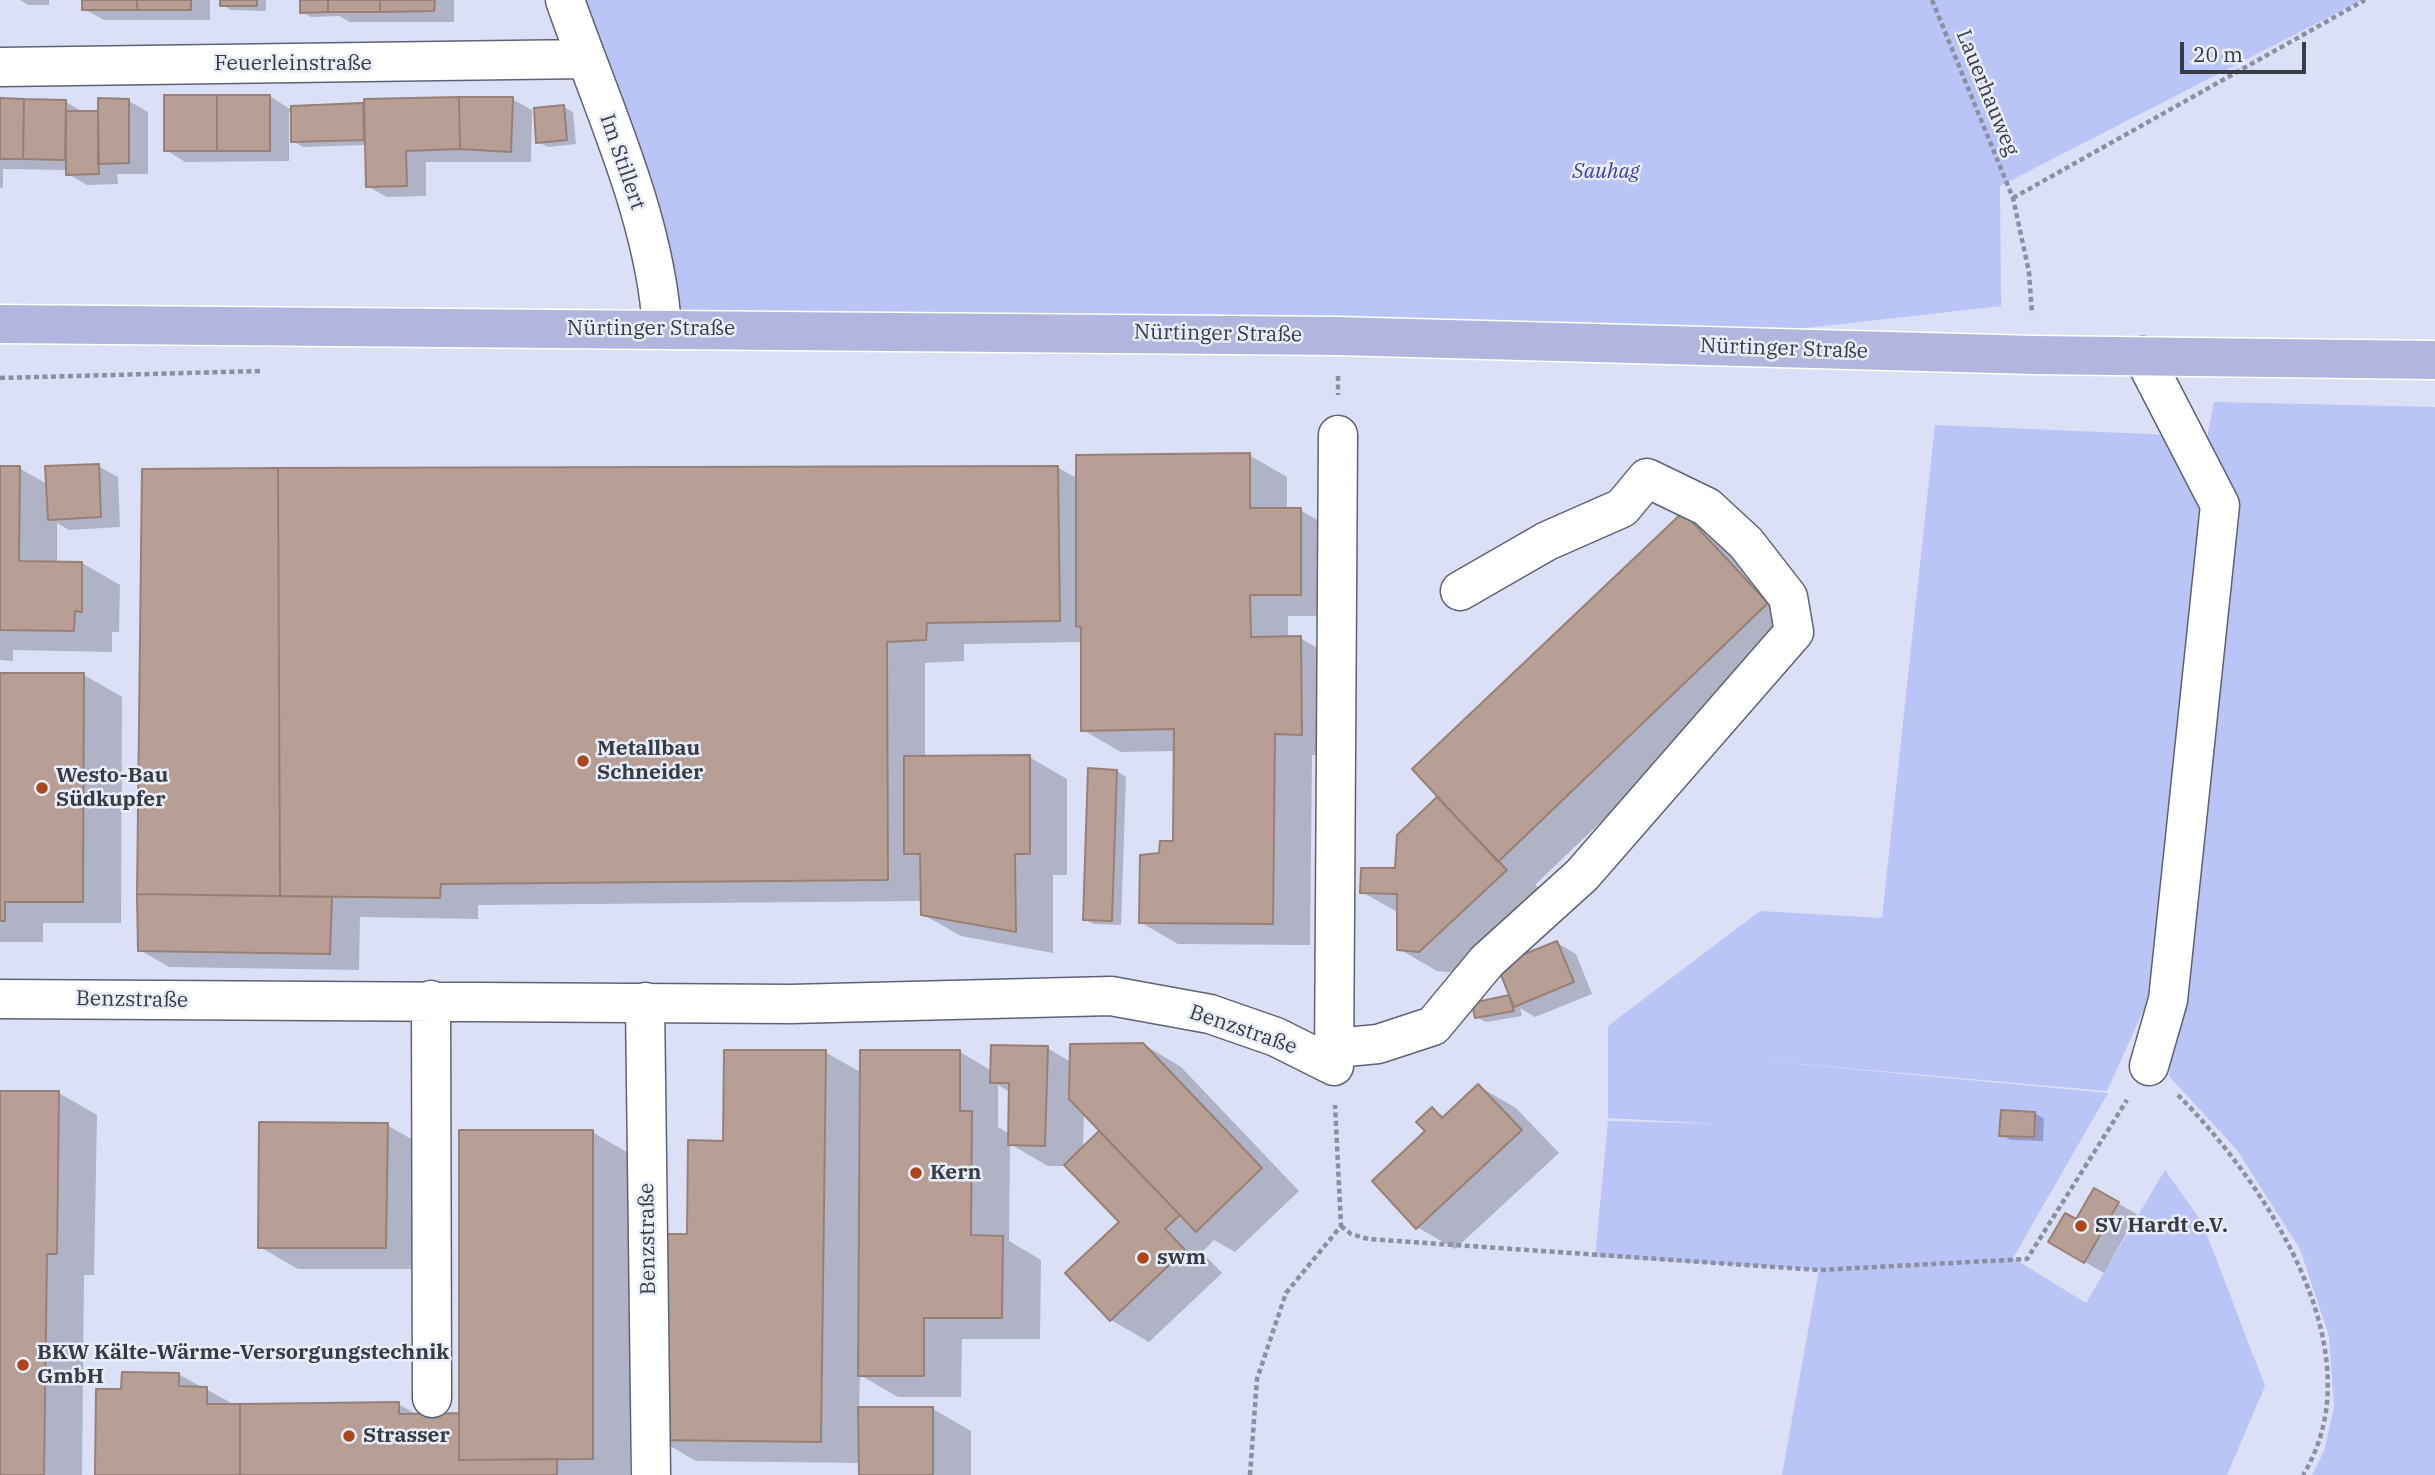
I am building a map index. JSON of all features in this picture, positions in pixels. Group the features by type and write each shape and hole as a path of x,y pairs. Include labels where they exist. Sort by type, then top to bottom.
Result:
{"main road":[{"name":"Nürtinger Straße","path":"0,324 1338,336 2143,356 2435,360"}],"street":[{"name":"Im Stillert","path":"565,0 643,223 656,272 662,329"},
{"name":"Feuerleinstraße","path":"0,67 585,59"},
{"path":"2143,356 2220,505 2168,1000 2149,1066"},
{"path":"1338,435 1335,1057 1433,1026 1488,961 1582,875 1794,632 1788,597 1746,543 1707,507 1647,478 1622,508 1547,541 1460,590"},
{"name":"Benzstraße","path":"0,999 791,1004 1111,996 1210,1014 1335,1057"},
{"path":"431,1000 432,1398"},
{"name":"Benzstraße","path":"645,1002 651,1475"}],"path":[{"name":"Lauerhauweg","path":"1932,0 2013,198 2029,272 2031,308"},
{"path":"2013,198 2365,0"},
{"path":"1338,336 1338,435"},
{"path":"1250,1475 1257,1378 1286,1293 1340,1226 1335,1057"},
{"path":"1340,1226 1367,1239 1819,1270 2027,1259 2149,1066 2216,1133 2274,1215 2303,1275 2329,1362 2326,1413 2314,1457 2303,1475"}],"green space":[{"name":"Sauhag","path":"565,0 2362,0 2000,186 2001,306 1656,345 662,329"},
{"path":"2214,402 2435,407 2435,1475 2312,1475 2324,1451 2334,1408 2329,1336 2300,1249 2237,1150 2169,1076 2234,500 2206,443"},
{"path":"1935,425 2171,435 2207,532 2150,996 2107,1091 1732,1058 2108,1093 2013,1258 2086,1303 2165,1170 2202,1222 2265,1386 2227,1475 1782,1475 1819,1270 1595,1257 1608,1121 1723,1124 1608,1118 1608,1026 1760,911 1882,918"}],"building":[{"path":"82,0 137,0 137,10 82,10"},
{"path":"137,0 191,0 191,10 137,10"},
{"path":"220,0 257,0 257,6 220,6"},
{"path":"300,0 328,0 328,12 300,13"},
{"path":"328,0 380,0 380,12 328,12"},
{"path":"380,0 435,0 434,11 380,12"},
{"path":"164,95 217,95 217,151 164,151"},
{"path":"217,95 270,95 270,151 217,151"},
{"path":"459,97 513,97 511,152 460,149"},
{"path":"459,97 460,149 406,151 407,186 366,187 364,99"},
{"path":"0,98 24,99 23,159 0,159"},
{"path":"98,98 129,99 129,163 98,164"},
{"path":"24,99 66,100 65,160 23,159"},
{"path":"363,103 364,140 291,142 291,106"},
{"path":"564,105 567,140 536,143 534,108"},
{"path":"66,111 98,111 99,174 66,175"},
{"path":"1250,453 1250,508 1301,508 1301,595 1250,595 1251,637 1301,636 1302,735 1275,734 1273,924 1139,923 1140,855 1159,853 1160,841 1173,841 1174,729 1081,731 1081,627 1076,626 1076,455"},
{"path":"99,464 101,517 48,520 45,466"},
{"path":"0,466 20,466 19,561 82,562 82,612 75,611 74,631 0,630"},
{"name":"Metallbau Schneider","path":"1058,466 1060,621 927,623 926,640 887,642 888,880 441,884 440,898 280,896 278,468"},
{"path":"278,468 280,896 137,894 142,469"},
{"path":"1683,512 1768,603 1498,862 1412,769"},
{"name":"Westo-Bau Südkupfer","path":"0,673 84,673 83,902 5,902 5,921 0,921"},
{"path":"1030,755 1030,854 1015,854 1016,932 921,915 920,854 904,854 904,756"},
{"path":"1088,768 1117,770 1112,921 1083,920"},
{"path":"1437,797 1507,870 1419,952 1397,950 1397,894 1360,893 1361,868 1395,868 1397,835"},
{"path":"137,894 332,897 330,954 138,951"},
{"path":"1557,941 1574,982 1514,1007 1497,965"},
{"path":"1509,995 1514,1011 1475,1018 1472,1003"},
{"path":"1143,1043 1262,1168 1196,1232 1069,1099 1070,1044"},
{"path":"991,1045 1048,1046 1045,1146 1008,1145 1009,1083 990,1083"},
{"path":"724,1050 826,1050 821,1442 656,1440 658,1234 687,1234 688,1140 723,1141"},
{"name":"Kern","path":"860,1050 960,1050 960,1111 972,1111 971,1235 1003,1236 1002,1318 924,1318 924,1376 858,1376"},
{"path":"1478,1084 1522,1130 1416,1229 1372,1181 1425,1131 1416,1122 1432,1107 1442,1118"},
{"name":"BKW Kälte-Wärme-Versorgungstechnik GmbH","path":"0,1091 59,1091 57,1254 47,1254 44,1475 0,1475"},
{"path":"2001,1110 2035,1112 2034,1137 1999,1136"},
{"path":"259,1122 388,1123 386,1248 258,1248"},
{"path":"459,1130 593,1130 593,1459 459,1460"},
{"path":"1099,1131 1180,1215 1165,1229 1185,1250 1110,1321 1065,1273 1119,1222 1064,1165"},
{"name":"SV Hardt e.V.","path":"2094,1188 2119,1202 2084,1263 2048,1242 2065,1213 2076,1219"},
{"path":"122,1372 179,1373 179,1386 207,1387 207,1404 240,1404 240,1475 95,1475 96,1389 121,1389"},
{"name":"Strasser","path":"399,1402 399,1414 459,1413 459,1460 557,1459 557,1475 240,1475 240,1404"},
{"path":"858,1407 933,1407 933,1475 859,1475"}],"place":[{"name":"Metallbau Schneider","path":"583,761"},
{"name":"Westo-Bau Südkupfer","path":"42,788"},
{"name":"Kern","path":"916,1173"},
{"name":"SV Hardt e.V.","path":"2081,1226"},
{"name":"swm","path":"1143,1258"},
{"name":"BKW Kälte-Wärme-Versorgungstechnik GmbH","path":"23,1365"},
{"name":"Strasser","path":"349,1436"}]}
